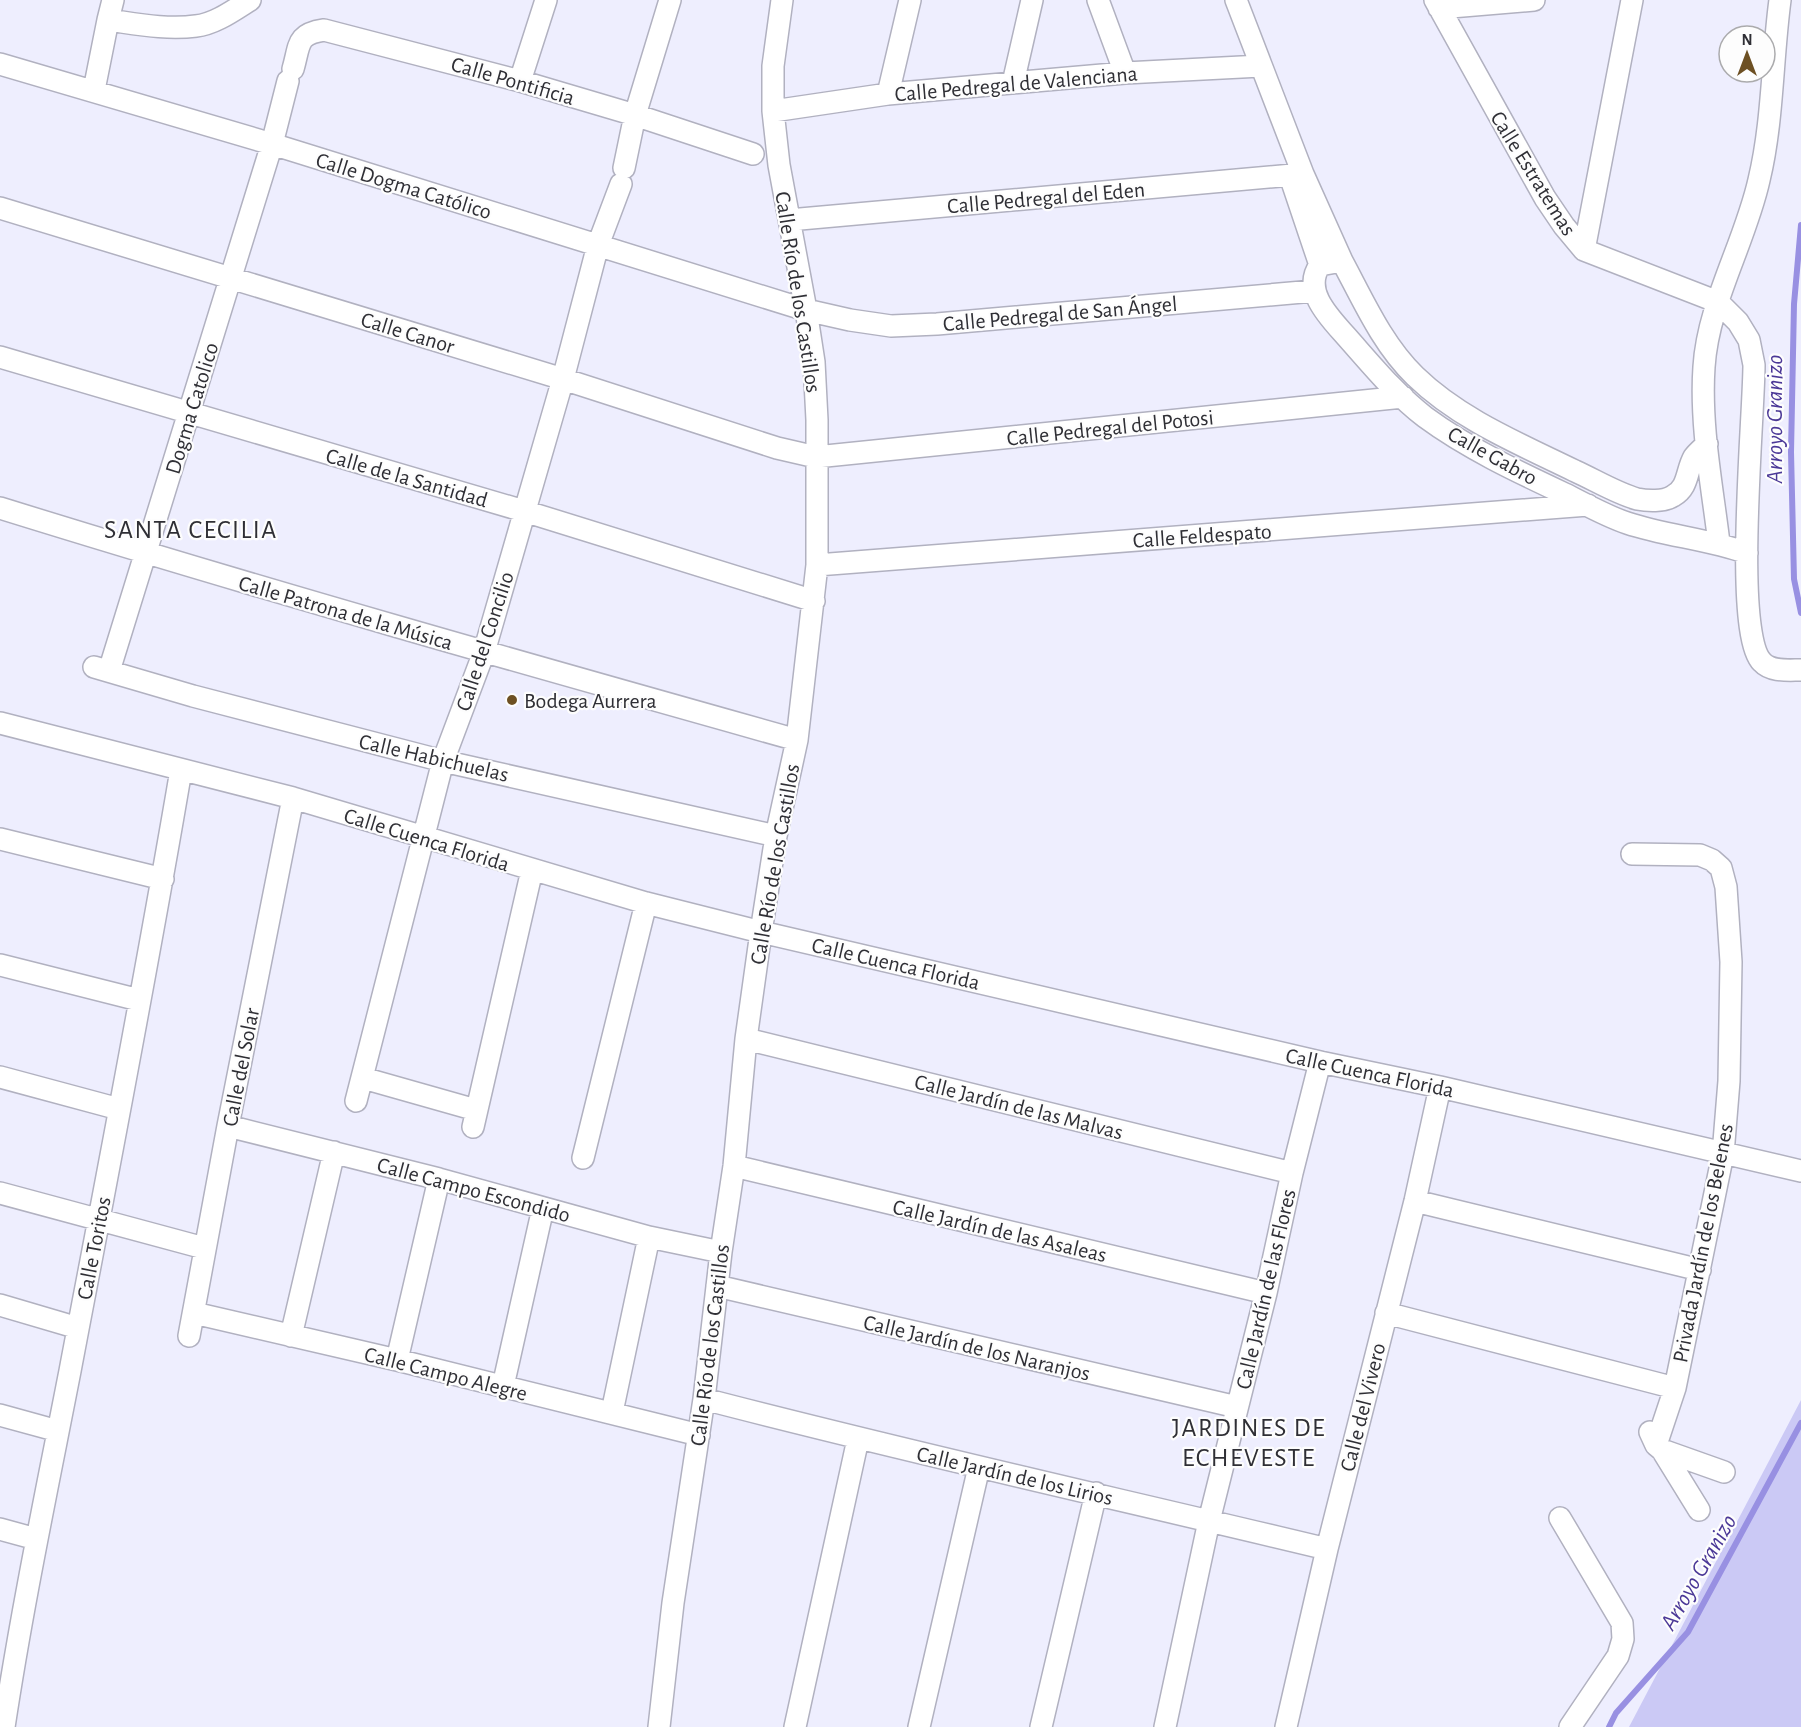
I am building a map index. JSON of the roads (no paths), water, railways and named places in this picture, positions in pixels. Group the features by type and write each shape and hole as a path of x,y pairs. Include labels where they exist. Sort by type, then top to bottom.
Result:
{"street":[{"path":"94,90 111,10 166,27 198,26 223,7 250,0"},
{"path":"520,81 546,0"},
{"name":"Calle del Concilio","path":"356,1101 443,761 484,652 563,379 598,245 622,176 635,115 670,0"},
{"name":"Calle Río de los Castillos","path":"659,1727 673,1603 704,1400 721,1252 734,1166 746,1039 760,932 776,836 797,740 817,565 817,420 814,362 779,165 773,111 773,66 782,0"},
{"path":"888,94 910,0"},
{"path":"1013,83 1032,0"},
{"path":"1098,0 1125,73"},
{"name":"Calle Gabro","path":"1236,0 1261,66 1297,175 1320,265"},
{"path":"1437,4 1534,0"},
{"path":"1584,250 1632,0"},
{"path":"1719,543 1707,444 1704,368 1707,336 1744,234 1759,181 1766,147 1780,0"},
{"name":"Calle Estratemas","path":"1437,4 1545,198 1584,250 1718,302"},
{"name":"Calle Pontificia","path":"272,144 302,39 310,32 324,30 520,81 635,115 753,154"},
{"name":"Calle Dogma Católico","path":"0,64 272,144 806,310"},
{"name":"Calle Pedregal de Valenciana","path":"773,111 888,94 1125,73 1261,66"},
{"name":"Dogma Catolico","path":"102,669 146,553 272,144"},
{"name":"Calle Gabro","path":"1297,175 1377,328 1414,376 1446,402 1514,442 1638,499 1658,500 1672,497 1681,490 1695,457 1707,444"},
{"name":"Calle Pedregal del Eden","path":"789,219 1297,175"},
{"name":"Calle Canor","path":"0,208 563,379 777,448 816,457"},
{"path":"1314,291 1313,280 1320,265 1342,261"},
{"name":"Calle Gabro","path":"1314,291 1339,328 1403,397 1425,417 1459,438 1523,474 1626,523 1673,535 1719,543 1747,553"},
{"name":"Calle Pedregal de San Ángel","path":"806,310 891,326 926,325 1314,291"},
{"path":"1718,302 1738,322 1749,340 1754,365 1747,553 1749,615 1753,646 1764,664 1779,669 1801,670"},
{"name":"Calle de la Santidad","path":"0,357 524,511 813,601"},
{"name":"Calle Pedregal del Potosi","path":"816,457 1403,397"},
{"name":"Calle Feldespato","path":"817,565 1588,505"},
{"name":"Calle Patrona de la Música","path":"0,508 484,652 797,740"},
{"name":"Calle Habichuelas","path":"102,669 193,696 443,761 776,836"},
{"name":"Calle Cuenca Florida","path":"0,723 293,798 646,903 760,932 1792,1169"},
{"name":"Calle Toritos","path":"8,1725 9,1644 36,1539 58,1431 163,879 181,770"},
{"name":"Calle del Solar","path":"189,1336 204,1248 293,798"},
{"path":"0,839 163,879"},
{"name":"Privada Jardín de los Belenes","path":"1632,854 1700,855 1712,860 1721,868 1726,887 1731,994 1729,1081 1723,1154 1700,1270 1670,1387 1659,1448"},
{"path":"363,1078 475,1119 532,870"},
{"path":"583,1158 646,903"},
{"path":"0,965 139,1000"},
{"name":"Calle Jardín de las Malvas","path":"746,1039 1292,1173"},
{"name":"Calle Jardín de las Flores","path":"1165,1727 1209,1521 1266,1293 1292,1173 1320,1062"},
{"path":"0,1077 119,1109"},
{"name":"Calle del Vivero","path":"1286,1727 1440,1087"},
{"name":"Calle Campo Escondido","path":"228,1126 439,1179 649,1237 721,1252"},
{"path":"291,1336 334,1152"},
{"name":"Calle Jardín de las Asaleas","path":"734,1166 1266,1293"},
{"path":"1792,1169 1801,1185"},
{"path":"397,1360 439,1179"},
{"path":"0,1193 204,1248"},
{"path":"1414,1201 1700,1270"},
{"path":"503,1386 543,1208"},
{"path":"612,1412 649,1237"},
{"name":"Calle Jardín de los Naranjos","path":"717,1286 1237,1407"},
{"path":"0,1305 78,1328"},
{"name":"Calle Campo Alegre","path":"194,1313 699,1434"},
{"path":"1386,1313 1670,1387"},
{"name":"Calle Jardín de los Lirios","path":"704,1400 858,1439 1327,1549"},
{"path":"0,1415 58,1431"},
{"path":"795,1727 858,1439"},
{"path":"1659,1448 1724,1472"},
{"path":"1659,1448 1700,1510"},
{"path":"919,1727 979,1467"},
{"path":"1041,1727 1095,1493"},
{"path":"1560,1518 1622,1623 1623,1639 1618,1656 1569,1727"},
{"path":"0,1529 36,1539"}],"waterway":[{"name":"Arroyo Granizo","path":"1801,225 1794,304 1791,452 1794,579 1801,613"},
{"name":"Arroyo Granizo","path":"1609,1727 1616,1713 1688,1632 1801,1423"}],"place":[{"name":"Bodega Aurrera","path":"512,700"}],"district":[{"name":"SANTA CECILIA","path":"191,529"},
{"name":"JARDINES DE ECHEVESTE","path":"1249,1442"}]}
